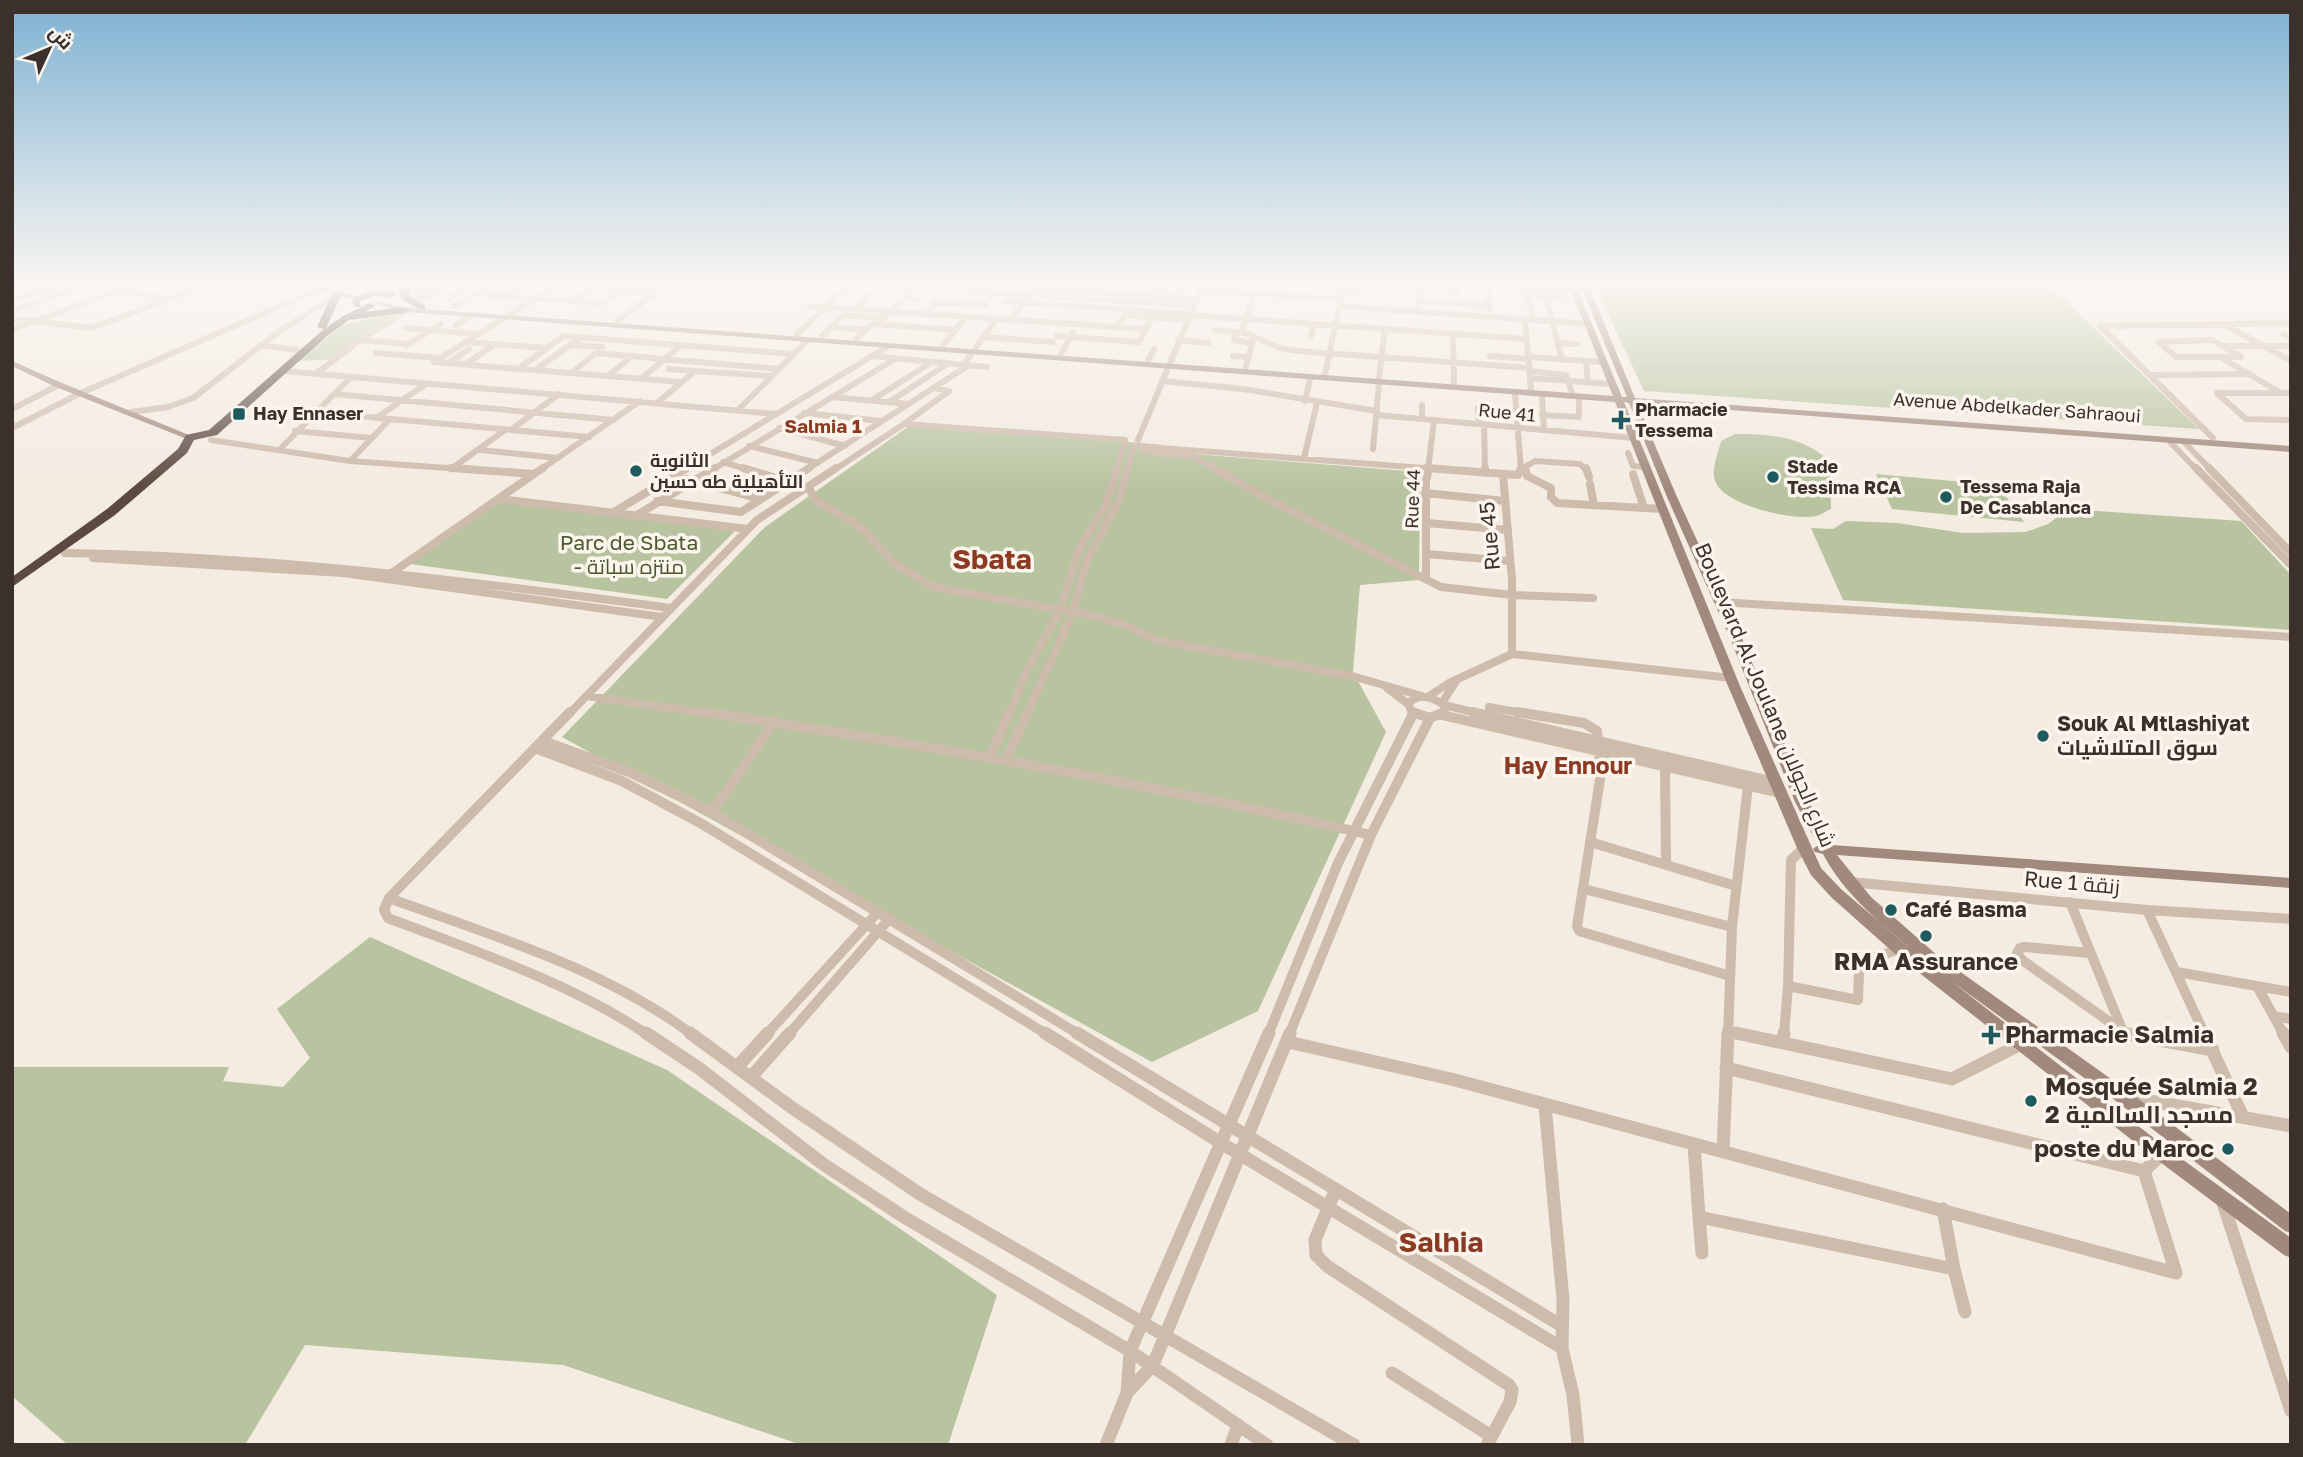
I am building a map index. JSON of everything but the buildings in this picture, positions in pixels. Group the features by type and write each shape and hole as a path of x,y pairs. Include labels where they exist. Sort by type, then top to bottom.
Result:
{"highway":[{"path":"12,591 114,518 295,352"},
{"path":"12,583 111,512 305,352"}],"main road":[{"path":"1000,352 1325,374 1379,381 1454,384 1576,395"},
{"path":"1023,352 1149,361 1168,365"},
{"name":"Boulevard Al Joulane شارع الجولان","path":"1599,352 1731,678 1816,871 1836,893 1899,949 2162,1154 2291,1249"},
{"name":"Boulevard Al Joulane شارع الجولان","path":"1613,352 1802,802 1825,850 1850,883 1893,927 1933,960 2122,1096 2291,1226"},
{"path":"12,363 59,385 203,437"},
{"name":"Avenue Abdelkader Sahraoui","path":"1168,365 1310,379 1379,381 1542,396 1576,395 2076,431 2291,442"},
{"name":"Avenue Abdelkader Sahraoui","path":"2076,431 2170,442 2291,449"},
{"path":"1804,848 1910,853 2291,883"}],"street":[{"path":"12,428 81,393 173,352"},
{"path":"131,412 168,407 193,398 251,352"},
{"path":"317,373 344,352"},
{"path":"437,360 449,352"},
{"path":"449,363 466,352"},
{"path":"466,364 483,352"},
{"path":"518,369 541,352"},
{"path":"535,370 560,352"},
{"path":"641,379 673,352"},
{"path":"768,352 794,354"},
{"path":"614,512 879,352"},
{"path":"657,501 739,513 934,388 966,365 973,352"},
{"path":"1149,361 1153,352"},
{"path":"991,755 1024,677 1060,609 1079,549 1110,494 1173,352"},
{"path":"1245,369 1251,352"},
{"path":"1311,352 1508,366 1570,381 1611,384"},
{"path":"1373,449 1384,352"},
{"path":"1453,352 1454,384"},
{"path":"1528,352 1531,390"},
{"path":"1560,352 1562,359"},
{"path":"2126,352 2213,438"},
{"path":"2170,352 2176,357 2241,357 2233,352"},
{"path":"2274,352 2291,361"},
{"path":"376,353 449,363 681,382"},
{"path":"766,368 781,353"},
{"path":"571,373 597,354 779,369"},
{"path":"738,410 794,354"},
{"path":"1325,374 1331,354"},
{"path":"608,376 632,356"},
{"path":"872,356 986,367"},
{"path":"1233,356 1249,358"},
{"path":"1490,356 1602,362"},
{"path":"1506,357 1508,366"},
{"path":"2220,357 2281,393"},
{"path":"637,515 895,359"},
{"path":"1586,361 1588,382"},
{"path":"872,400 932,362"},
{"path":"888,402 949,363"},
{"path":"669,369 771,376"},
{"path":"284,371 776,414"},
{"path":"657,403 694,371"},
{"path":"1209,386 1214,371"},
{"path":"2150,375 2249,374"},
{"path":"279,449 351,376"},
{"path":"1305,401 1310,379"},
{"name":"Rue 41","path":"1162,381 1243,389 1422,419 1634,438"},
{"path":"1542,415 1579,417 1576,395 1570,381"},
{"path":"830,382 850,386"},
{"path":"376,418 426,384"},
{"path":"12,409 59,385"},
{"path":"934,388 949,391 809,488 757,520 383,906 388,918 530,972 610,1009 700,1069 823,1164 957,1249 1153,1365 1267,1445"},
{"path":"2291,393 2217,393 2246,419 2291,420"},
{"path":"334,394 614,419"},
{"path":"451,469 559,394"},
{"path":"904,424 1503,474 1521,472 1515,394"},
{"path":"1542,396 1544,430"},
{"path":"832,397 908,404"},
{"path":"393,572 642,401"},
{"path":"1304,458 1317,403"},
{"path":"1422,405 1422,419"},
{"name":"Rue 45","path":"1478,408 1485,472"},
{"path":"900,409 917,413"},
{"path":"314,412 589,437"},
{"path":"804,413 882,421"},
{"path":"350,461 390,419"},
{"name":"Rue 44","path":"1426,579 1425,494 1434,420"},
{"path":"779,428 845,446"},
{"path":"295,431 372,438"},
{"path":"203,437 350,461 534,474"},
{"path":"1006,759 1073,612 1088,558 1121,495 1132,442"},
{"path":"2170,442 2291,565"},
{"path":"2185,443 2291,553"},
{"path":"749,446 818,463"},
{"path":"480,450 558,458"},
{"path":"1145,452 1193,456 1262,496 1426,579 1452,589 1512,595 1593,598"},
{"path":"1628,453 1633,466 1646,467"},
{"path":"1594,505 1585,466 1535,461 1525,467 1527,476 1551,488 1552,497 1557,503 1662,509"},
{"path":"723,462 809,488 815,500 855,521 873,538 887,557 929,585 1060,609 1123,624 1156,640 1352,676 1425,696 1443,704 1778,788"},
{"name":"Rue 45","path":"1503,474 1512,595 1512,653"},
{"path":"1633,474 1644,508"},
{"path":"672,475 760,499"},
{"path":"2210,482 2223,483"},
{"path":"1637,485 1654,486"},
{"path":"1425,494 1505,501"},
{"path":"499,499 748,529"},
{"path":"1427,523 1508,530"},
{"path":"62,555 183,554 393,572 671,608"},
{"path":"1427,554 1509,561"},
{"path":"62,555 343,573 662,617"},
{"path":"1720,602 2291,636"},
{"path":"1106,1445 1127,1393 1130,1351 1142,1322 1353,831 1416,697 1425,696 1512,653 1731,678"},
{"path":"1441,715 1444,712 1443,704 1458,680"},
{"path":"1380,684 1411,709 1430,718 1441,715 1665,768 1748,781"},
{"path":"587,696 775,721 991,755 1371,835"},
{"path":"1489,708 1584,723 1597,731 1601,773 1577,926 1582,933 1730,976"},
{"path":"1127,1393 1153,1365 1371,835 1430,718"},
{"path":"712,813 775,721"},
{"path":"539,744 602,759 669,789 712,813 1562,1326"},
{"path":"539,744 622,781 702,824 879,930 1220,1143 1562,1348"},
{"path":"1665,768 1666,863"},
{"path":"1723,1150 1732,927 1748,781"},
{"path":"1590,842 1736,886"},
{"path":"1783,1043 1788,986 1791,860 1804,848"},
{"name":"Rue 1 زنقة","path":"1850,883 2147,910 2291,919"},
{"path":"1584,889 1732,927"},
{"path":"389,898 547,956 626,992 670,1018 835,1138 920,1194 1354,1445"},
{"path":"2070,902 2124,1034"},
{"path":"2147,910 2243,1117"},
{"path":"737,1067 877,912"},
{"path":"752,1076 890,918"},
{"path":"2090,953 2025,947 2017,951 2022,960 2124,1034 2213,1050"},
{"path":"1788,986 1858,1000 1860,973 1865,961 1899,949"},
{"path":"2177,972 2291,992"},
{"path":"2257,986 2291,1047"},
{"path":"2274,1016 2291,1019"},
{"path":"1727,1031 1952,1079 2021,1044"},
{"path":"1288,1042 1451,1079 2176,1273 2144,1171"},
{"path":"1726,1068 2144,1171"},
{"path":"2122,1096 2291,1126"},
{"path":"1545,1105 1563,1300 1562,1348 1573,1395 1578,1445"},
{"path":"1694,1144 1702,1253"},
{"path":"2144,1171 2162,1154"},
{"path":"1336,1189 1312,1248 1320,1262 1509,1385 1512,1390 1510,1402 1489,1441 1392,1373"},
{"path":"2222,1198 2291,1411"},
{"path":"1943,1209 1965,1312"},
{"path":"1699,1217 1954,1269"},
{"path":"1231,1445 1238,1425"}],"green space":[{"path":"308,352 348,352 339,359 296,361"},
{"path":"1626,352 2119,352 2199,429 1644,391"},
{"path":"915,422 1162,445 1182,453 1420,472 1419,580 1360,585 1353,672 1386,732 1258,1011 1152,1062 562,737 765,527"},
{"name":"Stade Tessima RCA","path":"1735,434 1797,441 1830,461 1831,509 1818,515 1792,516 1762,510 1733,499 1716,483 1714,473 1721,441"},
{"name":"Tessema Raja De Casablanca","path":"1876,474 1998,485 2024,522 1892,509"},
{"name":"Parc de Sbata - منتزه سباتة","path":"498,502 736,530 667,599 410,564"},
{"path":"2068,509 2241,521 2291,575 2291,630 1843,600 1811,528 1833,529 1846,521 1897,523 1963,533 2026,532 2048,524"},
{"path":"370,937 667,1070 997,1295 948,1445 802,1445 563,1365 305,1345 245,1445 68,1445 12,1396 12,1067 229,1067 223,1081 283,1087 310,1058 277,1009"}],"place":[{"name":"Hay Ennaser","path":"239,414"},
{"name":"Pharmacie Tessema","path":"1621,420"},
{"name":"الثانوية التأهيلية طه حسين","path":"636,471"},
{"name":"Stade Tessima RCA","path":"1773,477"},
{"name":"Tessema Raja De Casablanca","path":"1946,497"},
{"name":"Souk Al Mtlashiyat سوق المتلاشيات","path":"2043,736"},
{"name":"Café Basma","path":"1891,910"},
{"name":"RMA Assurance","path":"1926,936"},
{"name":"Pharmacie Salmia","path":"1991,1035"},
{"name":"Mosquée Salmia 2 مسجد السالمية 2","path":"2031,1101"},
{"name":"poste du Maroc","path":"2228,1149"}],"district":[{"name":"Salmia 1","path":"823,426"},
{"name":"Sbata","path":"992,559"},
{"name":"Hay Ennour","path":"1568,766"},
{"name":"Salhia","path":"1441,1242"}]}
